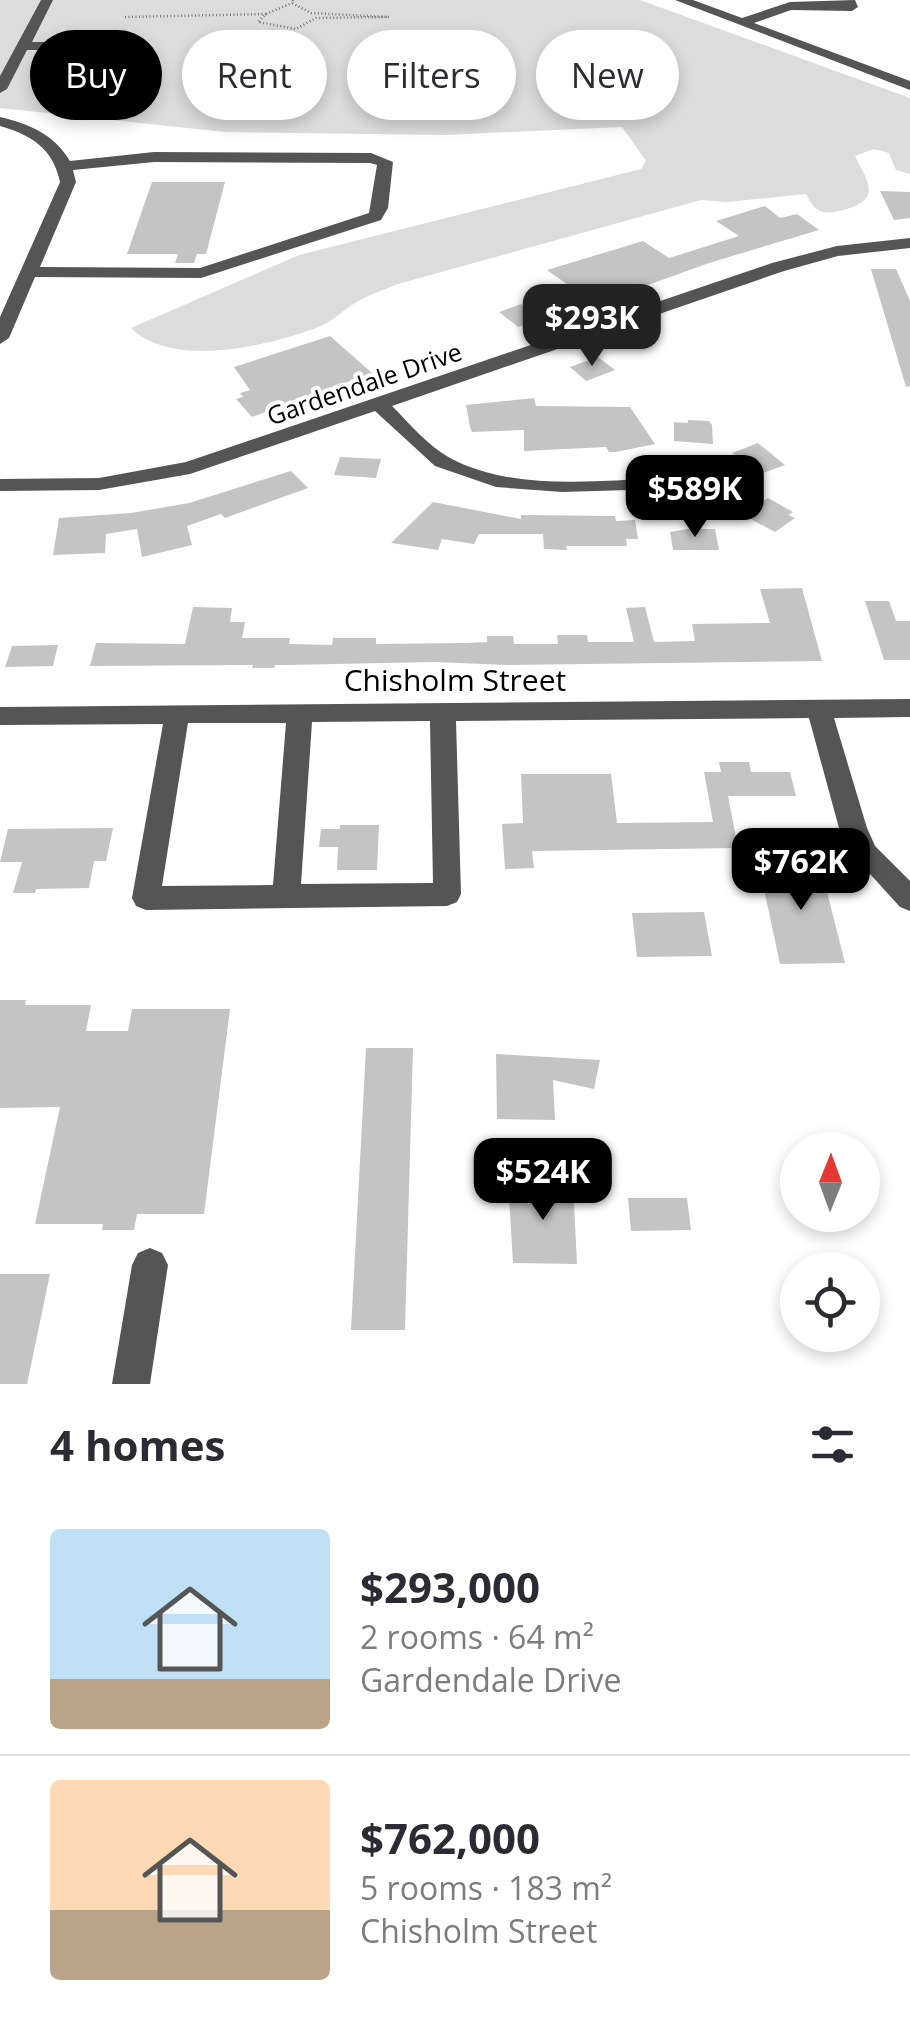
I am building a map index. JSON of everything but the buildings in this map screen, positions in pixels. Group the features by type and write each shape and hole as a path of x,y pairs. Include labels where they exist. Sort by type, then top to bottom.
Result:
{"street":[{"path":"0,89 47,0"},
{"path":"681,0 910,86"},
{"path":"741,22 788,3 852,7 849,0"},
{"path":"23,46 30,46"},
{"path":"0,121 46,140 65,166 68,182 2,329"},
{"path":"30,272 200,272 375,216 380,208 385,162 372,158 154,157 65,166"},
{"name":"Gardendale Drive","path":"0,485 100,484 168,474 792,262 837,252 910,244"},
{"path":"379,404 433,456 456,470 487,480 521,484 689,484"},
{"name":"Chisholm Street","path":"0,716 910,708"},
{"path":"819,709 853,828 866,853 910,899"},
{"path":"177,714 146,898 447,894 443,712"},
{"path":"286,896 300,713"},
{"path":"131,1384 150,1265"}],"path":[{"path":"292,2 311,13 388,17 316,18 296,29 258,22 292,2"},
{"path":"124,17 266,14"}],"shaded area":[{"path":"0,0 640,0 910,98 910,174 896,170 889,153 873,149 855,156 869,191 865,199 848,209 820,211 806,194 726,202 701,200 398,284 360,300 321,326 296,335 247,347 195,351 149,341 131,328 299,255 641,169 646,161 622,127 445,135 225,132 112,120 162,120 162,30 30,30 30,111 0,108"}]}
